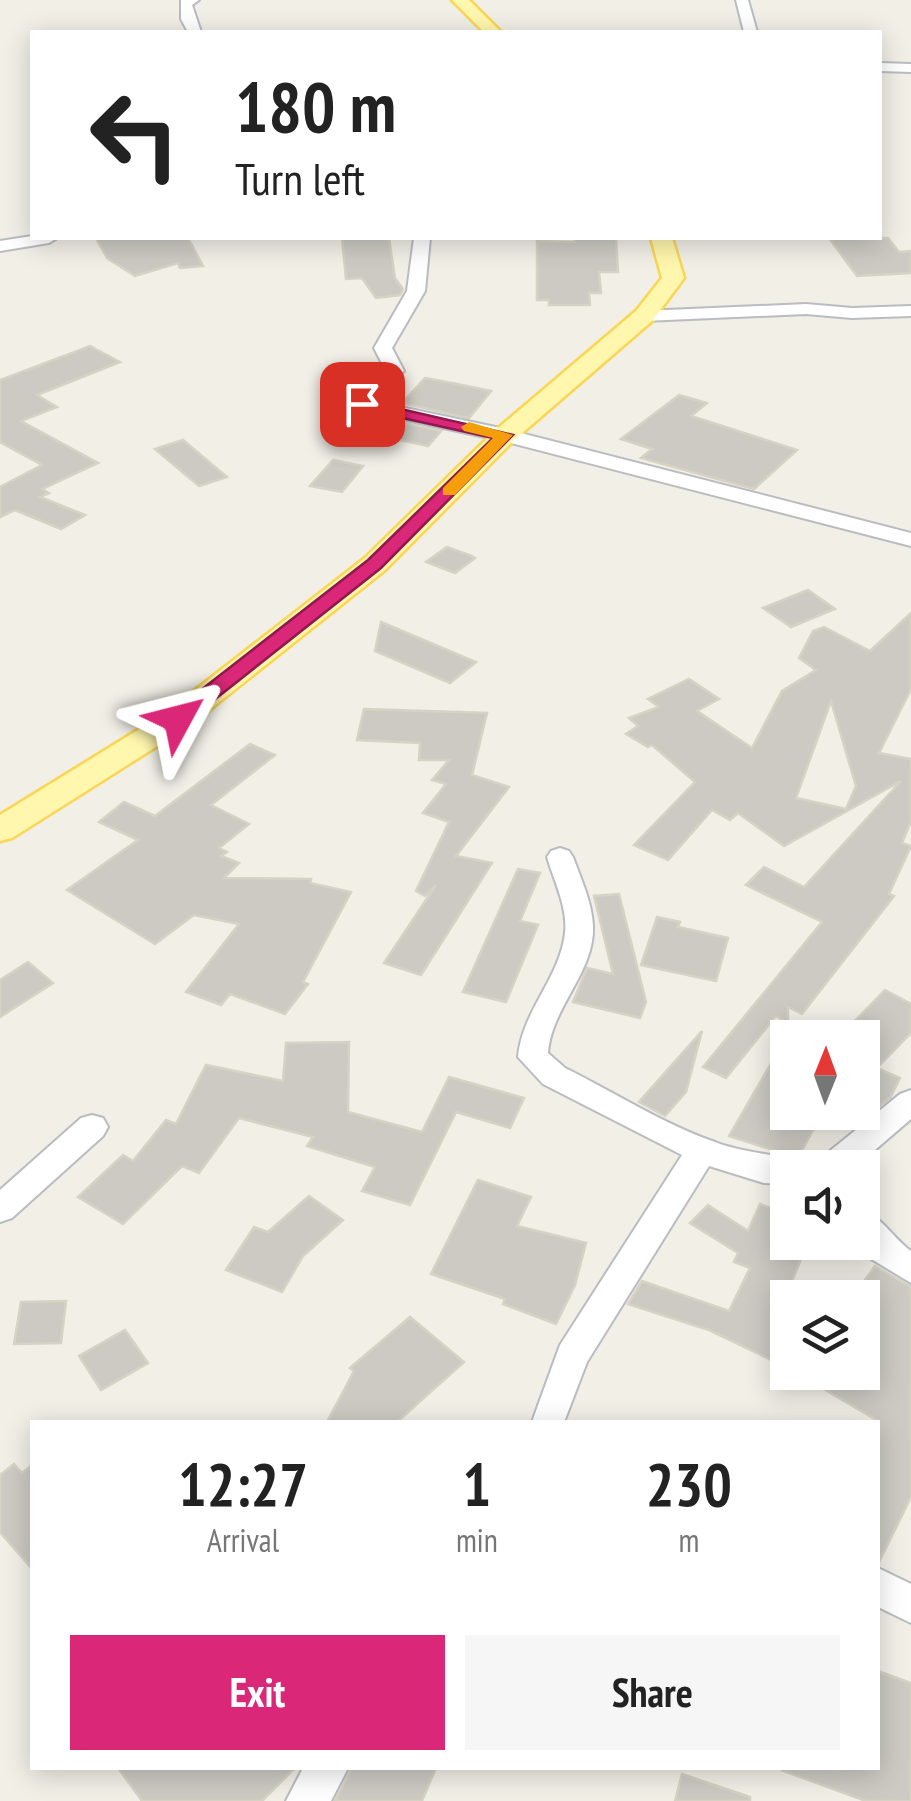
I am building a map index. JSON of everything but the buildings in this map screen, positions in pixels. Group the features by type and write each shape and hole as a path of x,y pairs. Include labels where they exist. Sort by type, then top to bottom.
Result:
{"main road":[{"path":"460,0 491,30"},
{"path":"0,830 193,707 375,564 505,435 644,316 672,278 662,240"}],"street":[{"path":"194,0 185,2 187,19 194,30"},
{"path":"742,0 750,30"},
{"path":"882,68 911,68"},
{"path":"0,246 36,240"},
{"path":"394,371 383,348 416,291 422,240"},
{"path":"806,309 845,302 911,300"},
{"path":"644,316 806,309 911,311"},
{"path":"362,404 505,435 911,540"},
{"path":"560,856 580,930 568,968 532,1042 533,1056 554,1076 702,1151 770,1170"},
{"path":"853,1150 911,1102"},
{"path":"0,1209 92,1127"},
{"path":"549,1420 572,1356 702,1151"},
{"path":"880,1248 911,1269"},
{"path":"880,1589 911,1604"},
{"path":"307,1801 326,1770"}],"slow traffic":[{"path":"449,491 505,435 469,427"}],"route":[{"path":"178,719 375,564 505,435 362,404"}]}
